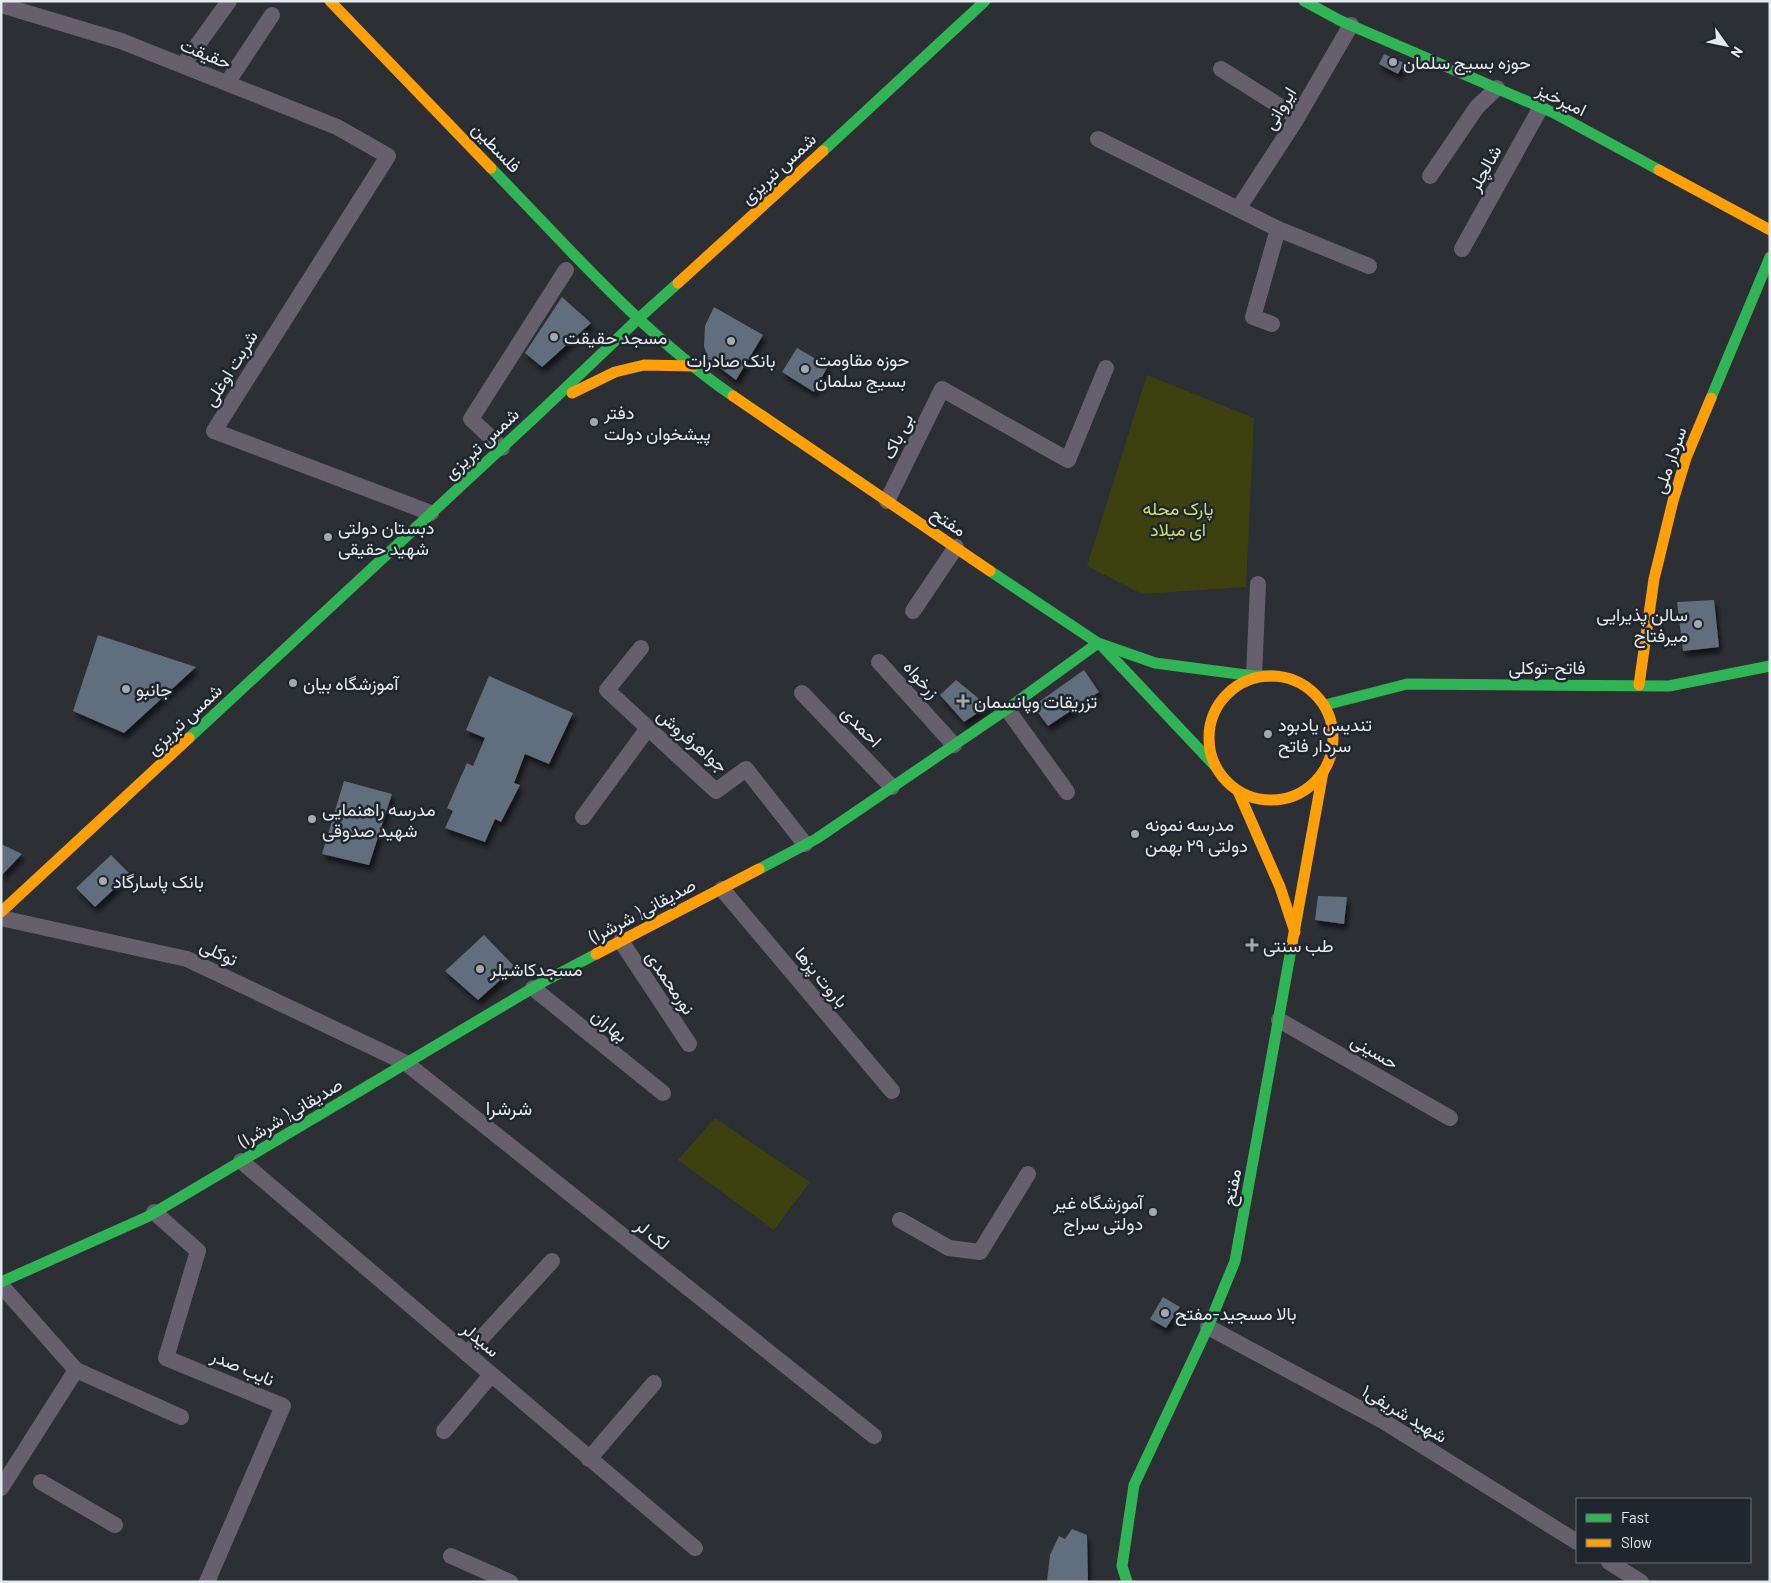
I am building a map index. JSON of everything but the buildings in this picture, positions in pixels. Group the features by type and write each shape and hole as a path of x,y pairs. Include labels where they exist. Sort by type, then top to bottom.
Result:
{"main road":[{"name":"فلسطین","path":"330,1 638,319"},
{"name":"شمس تبریزی","path":"1,912 502,448 638,319 985,1"},
{"name":"امیرخیز","path":"1304,1 1351,25 1541,107 1770,230"},
{"name":"سردار ملی","path":"1639,686 1654,579 1684,467 1770,257"},
{"name":"مفتح","path":"638,319 717,385 1098,642 1155,663 1254,676 1274,676"},
{"path":"534,418 575,390 615,372 644,365 694,366"},
{"path":"1098,642 1216,767 1225,780 1238,791 1255,798 1274,800 1294,796 1310,787 1323,772 1331,756 1334,739 1332,722 1325,706 1311,690 1294,680 1274,676 1252,678 1234,689 1219,705 1210,725 1210,746 1216,767"},
{"name":"(شرشرا )صدیقانی","path":"1,1283 154,1212 533,988 806,844 954,745 1098,642"},
{"name":"فاتح-توکلی","path":"1325,706 1407,684 1669,686 1770,666"},
{"path":"1295,934 1323,772"},
{"name":"مفتح","path":"1127,1582 1122,1566 1134,1485 1208,1327 1235,1261 1295,934 1280,887 1238,791"}],"street":[{"path":"183,65 229,1"},
{"name":"حقیقت","path":"2,10 121,41 337,127 388,156"},
{"path":"227,83 272,15"},
{"name":"ایروانی","path":"1238,210 1297,117 1351,25"},
{"path":"1221,68 1297,117"},
{"path":"1430,176 1477,107 1497,88"},
{"name":"شالچلر","path":"1462,249 1541,107"},
{"path":"1098,139 1278,230 1369,266"},
{"name":"شربت اوغلی","path":"388,156 214,431 431,513"},
{"path":"1272,324 1252,317 1278,230"},
{"path":"502,448 471,419 566,270"},
{"name":"بی باک","path":"887,501 942,389 1068,460 1106,368"},
{"path":"913,611 956,547"},
{"path":"1254,676 1258,584"},
{"name":"جواهرفروش","path":"641,648 607,690 716,791 746,769 806,844"},
{"name":"زرخواه","path":"879,662 954,745"},
{"name":"احمدی","path":"802,694 892,787"},
{"path":"1007,708 1067,792"},
{"path":"583,816 648,728"},
{"name":"باروت پزها","path":"722,888 892,1091"},
{"name":"توکلی","path":"1,918 188,959 406,1063"},
{"name":"نورمحمدی","path":"620,942 689,1044"},
{"name":"بهاران","path":"533,988 663,1093"},
{"name":"حسینی","path":"1280,1020 1450,1118"},
{"name":"لک لر","path":"406,1063 874,1436"},
{"name":"سیدلر","path":"241,1161 694,1548"},
{"path":"900,1220 948,1248 980,1252 1028,1174"},
{"name":"نایب صدر","path":"154,1212 198,1251 166,1358 283,1406 207,1582"},
{"path":"467,1354 552,1261"},
{"path":"1,1283 76,1370 181,1417"},
{"name":"شهید شریفی۱","path":"1208,1327 1384,1421 1576,1541"},
{"path":"1,1488 76,1370"},
{"path":"444,1431 491,1375"},
{"path":"589,1459 654,1382"},
{"path":"41,1482 115,1525"},
{"path":"451,1556 510,1582"},
{"path":"1611,1563 1641,1582"}],"green space":[{"name":"پارک محله ای میلاد","path":"1147,375 1254,418 1246,587 1142,594 1087,566"},
{"path":"715,1118 810,1182 774,1230 678,1160"}],"traffic: fast":[{"path":"823,151 985,1"},
{"path":"1304,1 1341,21 1554,113 1659,170"},
{"path":"491,168 577,258 637,317 668,345 733,396"},
{"path":"1711,398 1770,257"},
{"path":"189,738 678,283"},
{"path":"990,571 1098,643 1155,663 1254,676 1274,676"},
{"path":"759,869 816,839 1007,709 1098,643"},
{"path":"1102,646 1215,766"},
{"path":"1325,705 1407,684 1669,686 1770,666"},
{"path":"1127,1582 1122,1566 1134,1485 1208,1327 1235,1261 1292,944"},
{"path":"1,1282 147,1217 543,982 596,954"}],"traffic: slow":[{"path":"330,1 491,168"},
{"path":"678,283 823,151"},
{"path":"1659,170 1770,230"},
{"path":"572,393 615,372 644,365 694,366"},
{"path":"733,396 990,571"},
{"path":"1639,685 1654,579 1673,501 1686,458 1711,398"},
{"path":"1271,676 1295,681 1315,694 1328,714 1333,738 1328,762 1315,782 1295,795 1271,800 1247,795 1227,782 1214,762 1209,738 1214,714 1227,694 1247,681 1271,676"},
{"path":"1,912 189,738"},
{"path":"1292,944 1323,772"},
{"path":"1238,791 1280,887 1295,932"},
{"path":"596,954 759,869"}],"place":[{"name":"حوزه بسیج سلمان","path":"1393,62"},
{"name":"مسجد حقیقت","path":"554,337"},
{"name":"بانک صادرات","path":"731,341"},
{"name":"حوزه مقاومت بسیج سلمان","path":"805,369"},
{"name":"دفتر پیشخوان دولت","path":"594,422"},
{"name":"دبستان دولتی شهید حقیقی","path":"328,537"},
{"name":"سالن پذیرایی میرفتاح","path":"1698,624"},
{"name":"آموزشگاه بیان","path":"293,683"},
{"name":"جانبو","path":"126,689"},
{"name":"تزریقات وپانسمان","path":"963,701"},
{"name":"تندیس یادبود سردار فاتح","path":"1268,734"},
{"name":"مدرسه راهنمایی شهید صدوقی","path":"312,819"},
{"name":"مدرسه نمونه دولتی ۲۹ بهمن","path":"1135,834"},
{"name":"بانک پاسارگاد","path":"103,881"},
{"name":"طب سنتی","path":"1252,945"},
{"name":"مسجدکاشیلر","path":"480,969"},
{"name":"آموزشگاه غیر دولتی سراج","path":"1153,1212"},
{"name":"بالا مسجید-مفتح","path":"1165,1313"}],"district":[{"name":"شرشرا","path":"509,1107"}]}
